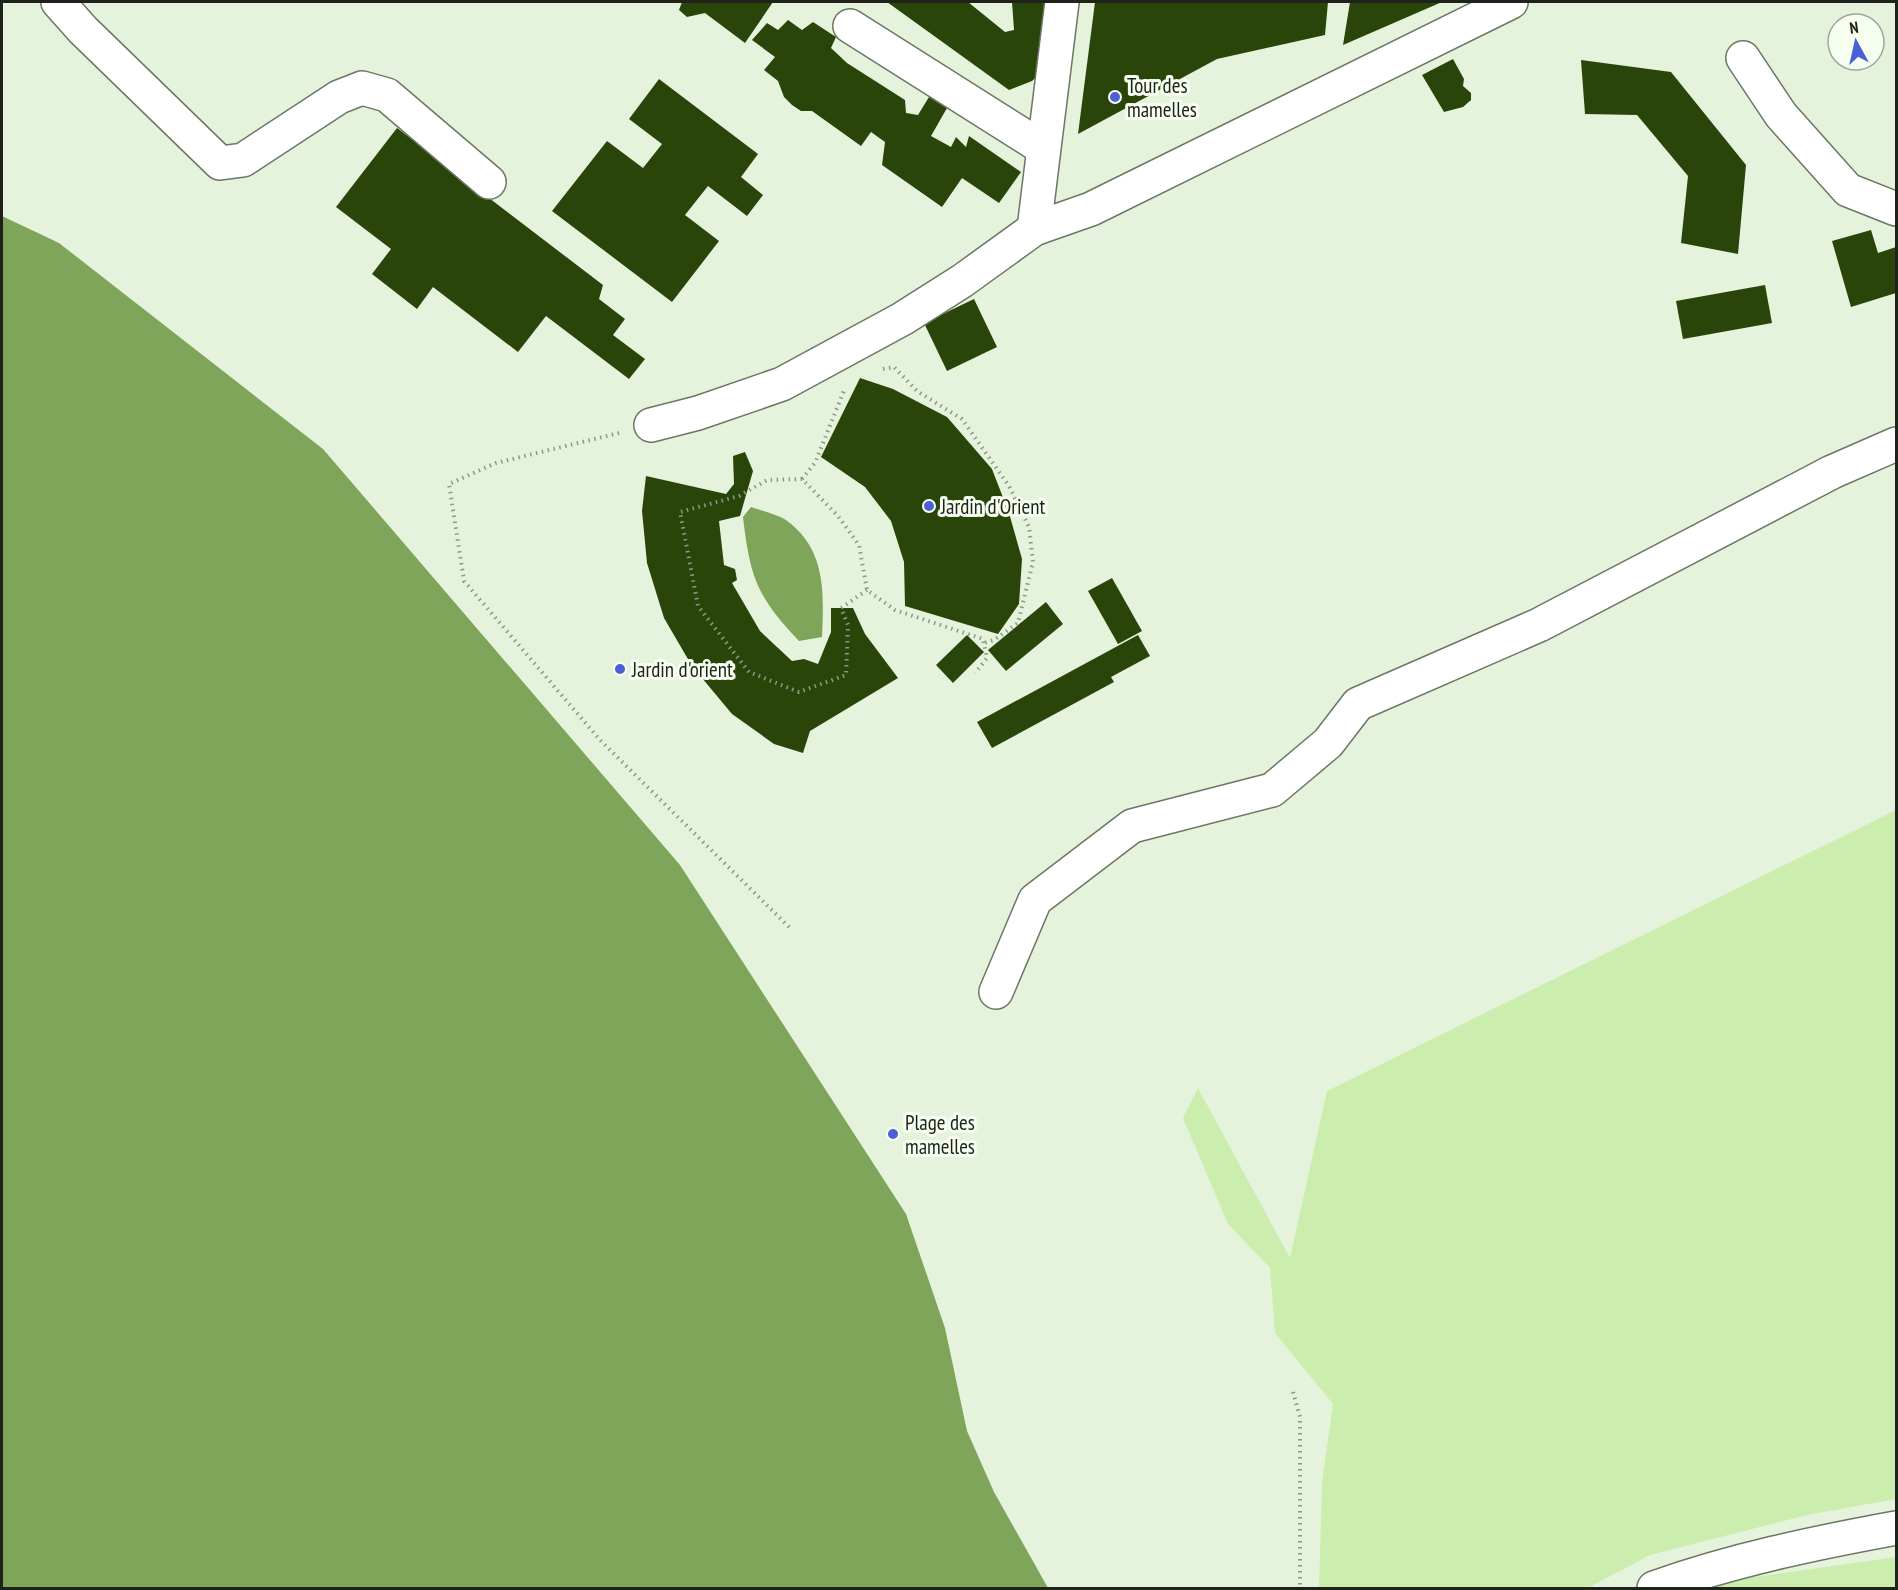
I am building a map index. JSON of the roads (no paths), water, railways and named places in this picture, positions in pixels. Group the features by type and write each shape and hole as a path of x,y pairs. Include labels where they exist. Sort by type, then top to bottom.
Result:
{"street":[{"path":"58,2 83,30 220,164 243,160 339,97 362,88 387,95 489,182"},
{"path":"1034,229 1042,148 1062,2"},
{"path":"651,425 698,413 782,384 902,319 962,281 1034,229 1091,209 1511,2"},
{"path":"850,26 1042,148"},
{"path":"1743,58 1781,115 1848,190 1896,209"},
{"path":"996,992 1035,900 1132,826 1272,790 1328,743 1358,704 1539,625 1832,472 1896,444"},
{"path":"1654,1588 1713,1568 1818,1542 1896,1528"}],"place":[{"name":"Tour des mamelles","path":"1115,97"},
{"name":"Jardin d'Orient","path":"929,506"},
{"name":"Jardin d'orient","path":"620,669"},
{"name":"Plage des mamelles","path":"893,1134"}]}
